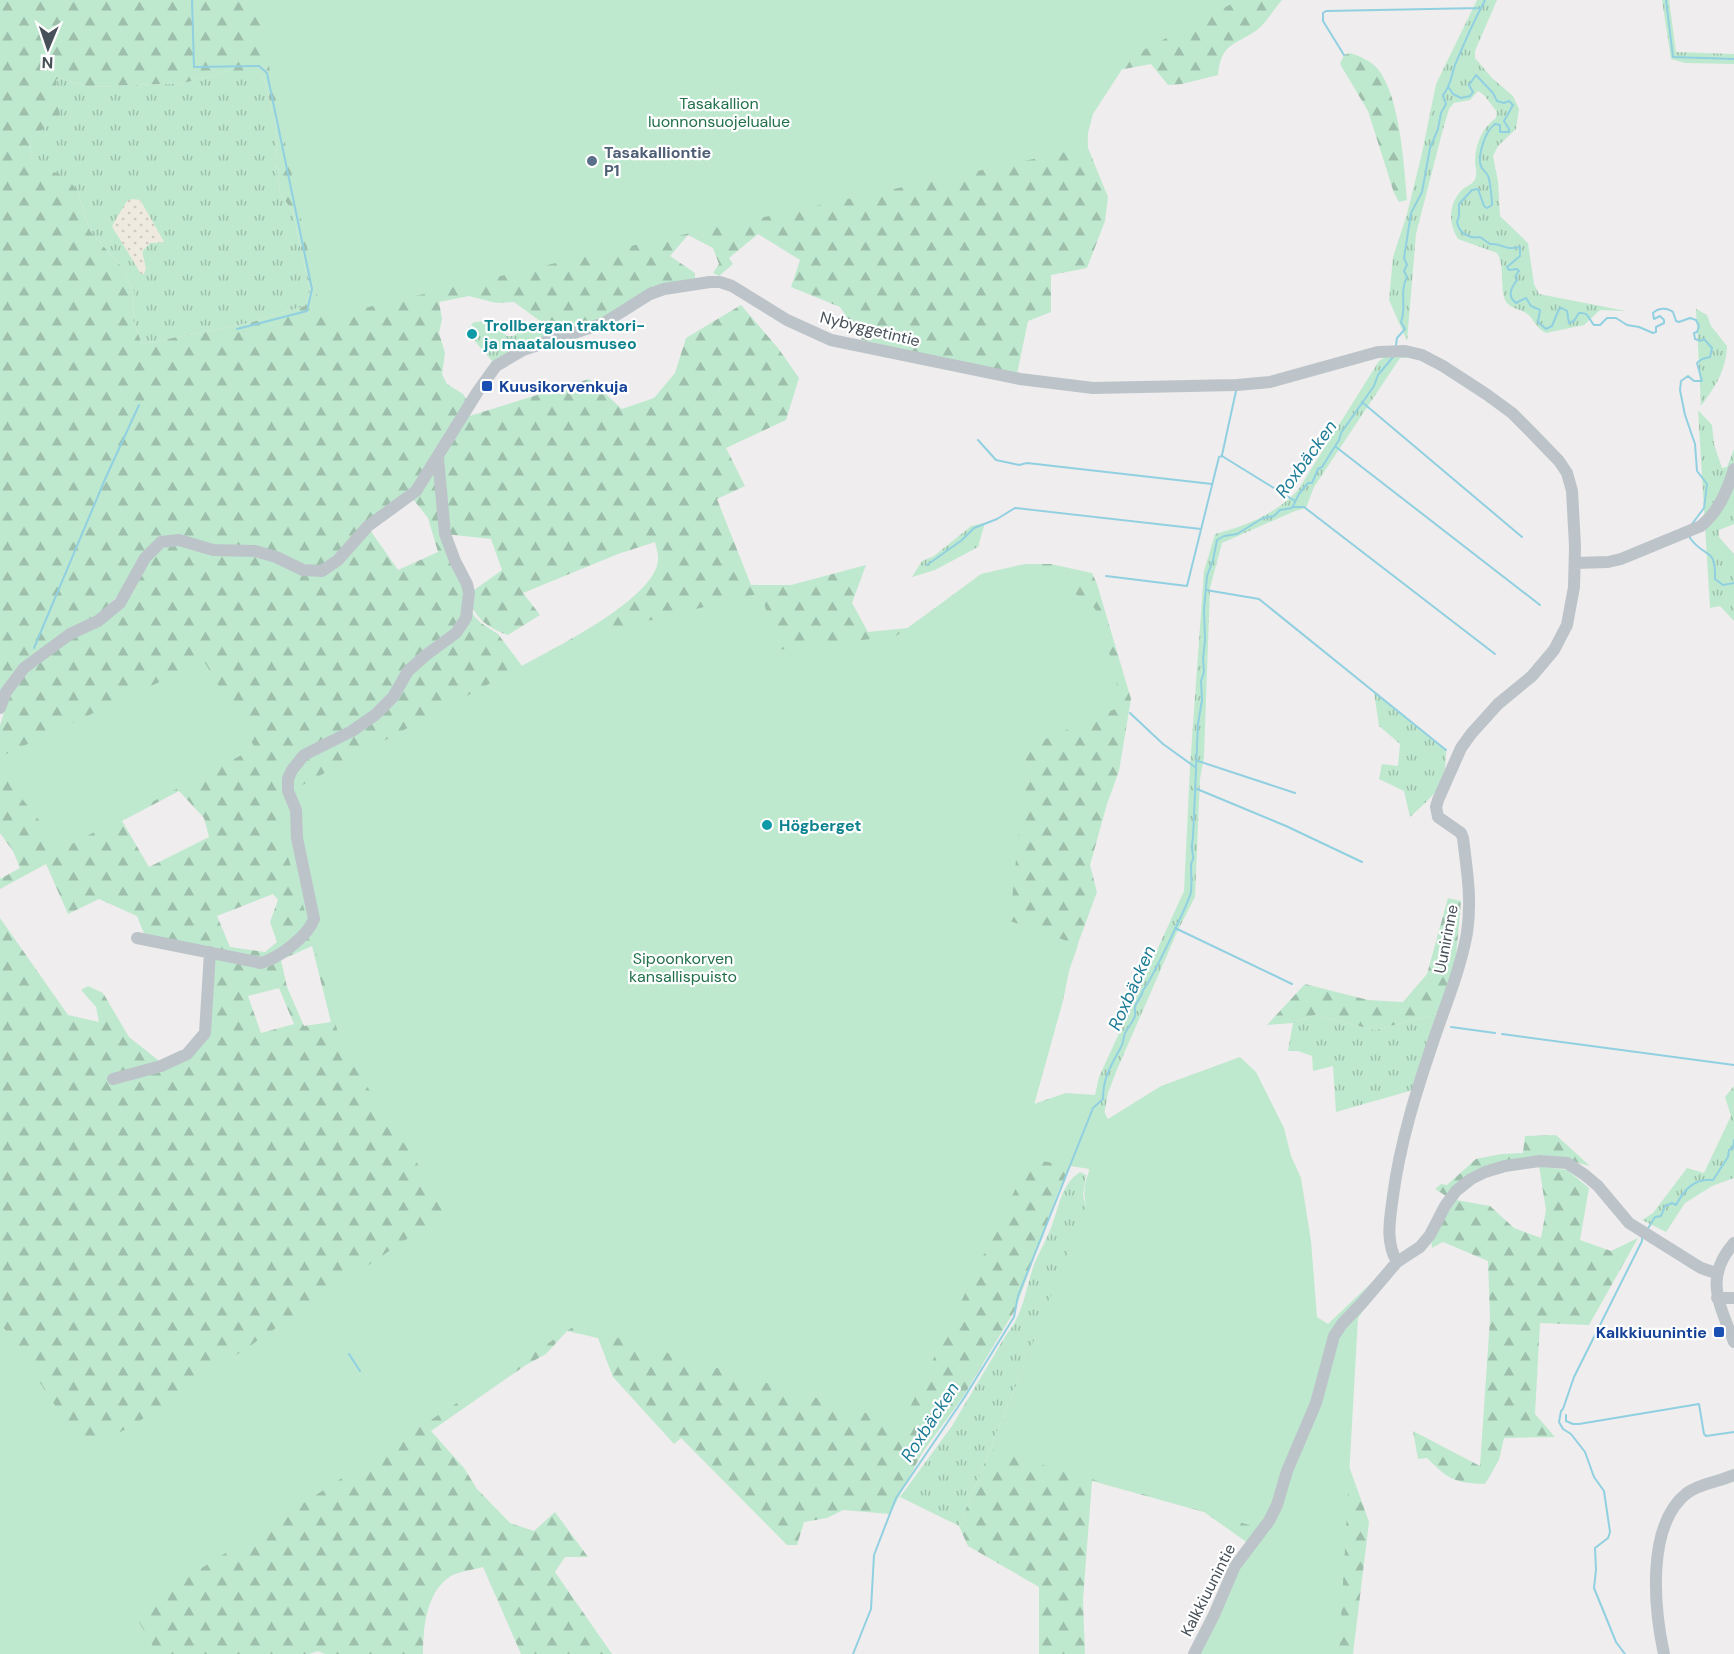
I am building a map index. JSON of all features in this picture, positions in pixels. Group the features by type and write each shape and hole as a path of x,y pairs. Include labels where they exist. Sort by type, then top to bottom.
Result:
{"street":[{"name":"Nybyggetintie","path":"0,708 6,692 24,668 70,634 98,621 120,603 145,558 161,542 179,540 213,550 255,551 276,557 303,570 322,570 338,560 368,526 416,491 488,375 496,366 523,350 604,322 650,294 664,289 710,282 732,286 787,320 831,340 1020,379 1068,386 1121,387 1254,383 1291,377 1378,352 1405,351 1422,355 1466,380 1512,413 1559,461 1567,473 1572,491 1575,563"},
{"path":"137,938 261,963 277,957 311,927 314,919 297,838 296,810 288,791 288,779 292,770 304,755 352,731 375,715 393,697 408,672 426,655 456,633 466,618 469,592 445,534 438,458"},
{"path":"1575,563 1608,562 1622,559 1696,529 1711,518 1718,508 1734,470"},
{"name":"Uunirinne","path":"1397,1262 1388,1236 1400,1154 1422,1074 1453,988 1468,918 1470,890 1463,838 1461,833 1438,817 1436,807 1461,748 1471,734 1491,711 1532,676 1562,637 1571,612 1575,563"},
{"path":"113,1079 161,1066 186,1054 205,1034 210,952"},
{"name":"Kalkkiuunintie","path":"1194,1654 1235,1566 1269,1521 1277,1505 1293,1456 1316,1402 1334,1336 1397,1262 1420,1247 1430,1235 1445,1206 1456,1191 1471,1179 1505,1166 1540,1161 1567,1163 1585,1174 1598,1186 1629,1223 1701,1268 1716,1274"},
{"path":"1734,1243 1725,1253 1716,1274 1718,1298 1734,1342"},
{"path":"1718,1298 1734,1298"},
{"path":"1664,1654 1658,1603 1657,1560 1667,1517 1675,1504 1697,1487 1734,1475"}],"green space":[{"path":"0,0 1282,0 1257,30 1230,46 1222,57 1218,75 1168,85 1151,64 1108,72 1087,101 1088,148 1108,197 1105,221 1087,268 1051,275 1051,312 1028,321 1017,374 862,340 840,307 791,287 800,260 758,234 729,258 733,264 719,276 713,273 719,264 713,248 688,235 670,256 695,273 695,280 594,322 558,334 514,302 496,303 469,296 439,302 442,319 439,333 445,353 442,374 447,384 463,394 467,400 413,488 320,566 169,535 107,608 21,665 9,678 0,693","holes":["228,71 253,71 263,76 277,128 276,162 280,193 293,212 310,291 305,306 249,323 142,344 133,320 134,292 125,271 90,231 78,193 68,178 30,162 31,138 60,117 56,80 59,78 90,87 184,83"]},
{"name":"Tasakallion luonnonsuojelualue","path":"255,0 1239,0 1130,57 1093,114 1084,148 603,252 322,318"},
{"path":"1477,0 1497,0 1475,51 1475,58 1492,78 1513,96 1519,109 1516,129 1498,146 1493,156 1498,181 1500,216 1528,243 1534,284 1539,294 1626,311 1600,310 1584,325 1546,333 1529,315 1508,304 1503,294 1501,265 1497,253 1458,239 1452,226 1453,205 1459,193 1475,178 1475,155 1478,143 1483,132 1496,118 1497,112 1478,91 1470,100 1454,103 1449,109 1442,133 1416,234 1407,341 1389,300 1393,257 1407,214 1436,84"},
{"path":"1662,0 1669,0 1676,52 1734,54 1734,64 1685,63 1671,59"},
{"path":"1350,53 1365,59 1378,69 1391,96 1400,132 1407,200 1399,202 1394,193 1368,111 1340,64 1344,55"},
{"path":"228,71 254,71 263,76 277,128 276,162 280,193 293,212 310,291 305,306 249,323 142,344 133,320 134,292 125,271 90,231 78,193 30,162 31,138 59,117 56,80 59,78 90,87 184,83","holes":["140,200 164,242 150,243 142,252 142,274 113,228"]},
{"path":"741,305 778,348 799,378 786,420 726,448 745,486 717,499 751,585 791,585 866,565 852,603 868,632 908,628 981,574 1025,564 1051,564 1092,573 1097,584 1131,699 1119,771 1090,865 1097,892 1069,968 1063,1000 1034,1104 1066,1093 1096,1114 1058,1192 1015,1310 963,1397 922,1453 890,1514 843,1510 827,1518 804,1522 797,1545 787,1545 681,1438 674,1444 613,1377 598,1338 567,1331 546,1354 526,1365 431,1431 464,1468 477,1489 510,1523 534,1531 555,1512 588,1557 565,1557 555,1572 612,1654 521,1654 483,1567 451,1576 436,1591 425,1622 423,1654 325,1654 318,1651 309,1654 0,1654 0,918 68,1015 99,1022 96,1007 81,990 88,986 103,993 129,1037 167,1067 209,1035 216,951 145,936 137,916 99,899 68,914 46,864 0,889 0,879 20,868 13,851 0,833 0,725 10,694 28,672 73,638 114,616 132,594 149,561 164,547 178,545 254,556 274,561 302,575 313,576 370,530 398,570 438,552 428,518 413,499 437,468 444,534 474,616 498,634 522,666 578,635 622,606 653,575 658,553 655,542 618,554 523,593 540,615 508,635 487,625 473,608 470,593 502,570 491,539 445,534 440,464 463,418 589,379 622,409 654,398 675,373 686,338","holes":["179,791 204,818 209,837 149,867 122,821","273,894 278,900 270,922 277,942 265,952 230,947 217,916","312,946 331,1022 304,1026 287,987 281,960","279,988 294,1024 261,1033 248,996"]},
{"path":"1696,309 1707,315 1711,326 1727,346 1719,378 1701,406"},
{"path":"475,322 497,322 498,330 507,336 513,336 529,328 537,328 544,335 542,340 492,361 467,332 469,326 474,334 478,331 471,324"},
{"path":"1388,355 1406,355 1413,358 1400,358 1314,487 1306,508 1222,543 1210,588 1204,757 1200,779 1195,897 1178,930 1116,1072 1108,1093 1103,1120 1095,1095 1099,1077 1184,891 1204,571 1215,534 1260,518 1280,506 1298,490 1379,361"},
{"path":"1698,410 1712,425 1714,444 1722,468 1727,467 1734,449 1734,524 1719,530 1719,537 1734,554 1734,621 1720,606 1710,608"},
{"path":"985,523 978,547 935,570 912,577 922,561 934,556 971,526"},
{"name":"Sipoonkorven kansallispuisto","path":"1011,568 1087,573 1063,587 1089,602 1100,615 1122,706 1027,747 1010,921 1078,945 1034,1105 1066,1093 1095,1095 1108,1119 1161,1086 1240,1057 1256,1072 1284,1128 1291,1156 1301,1178 1311,1241 1317,1317 1328,1324 1386,1269 1392,1271 1358,1318 1339,1654 1192,1654 1256,1527 992,1450 1086,1205 1089,1169 1030,1159 902,1424 576,1325 267,1527 133,1611 157,1654 0,1654 0,1322 85,1451 135,1424 448,1211 342,1048 309,925 271,802 570,640 761,593 778,650 896,636 979,577"},
{"path":"204,661 255,748 62,849 0,771 0,757"},
{"path":"1374,692 1446,750 1444,773 1438,788 1427,802 1410,817 1404,791 1379,779 1382,764 1398,766 1400,744 1379,726"},
{"path":"1448,898 1461,901 1455,968 1437,1014 1375,1030 1315,1015 1293,1023 1267,1025 1305,984 1368,1000 1403,1002 1427,974"},
{"path":"1437,1014 1413,1090 1336,1112 1333,1066 1313,1071 1312,1056 1298,1051 1288,1051 1293,1023 1315,1015 1375,1030"},
{"path":"1734,1086 1734,1178 1712,1186 1685,1203 1666,1232 1642,1220 1653,1213 1687,1168 1704,1173 1731,1116 1725,1097"},
{"path":"1556,1135 1590,1166 1568,1160 1529,1158 1446,1196 1435,1189 1441,1184 1447,1185 1476,1159 1523,1153 1525,1136"},
{"path":"1103,1148 1298,1324 1369,1522 1353,1654 1199,1654 1252,1546 1204,1512 1092,1481 1083,1600 1085,1654 1039,1654 1039,1587 968,1546 959,1526 1087,1211 1085,1185 1093,1164"},
{"path":"1539,1166 1567,1170 1589,1188 1580,1240 1611,1251 1638,1238 1589,1325 1540,1323 1535,1414 1555,1437 1504,1438 1499,1460 1485,1484 1459,1481 1446,1475 1427,1458 1418,1459 1413,1431 1480,1466 1490,1319 1488,1261 1443,1242 1432,1248 1431,1239 1456,1200 1490,1206 1514,1228 1541,1238 1546,1210"},
{"path":"1080,1172 1086,1175 1083,1195 1087,1211 959,1526 900,1497 952,1426 1017,1318 1035,1262 1051,1228 1061,1197 1069,1183"}],"sand":[{"path":"140,200 164,242 150,243 142,251 146,268 144,274 141,274 112,226 127,201"}],"waterway":[{"path":"192,0 194,67 259,66 267,73 312,289 307,311 237,329"},
{"name":"Roxbäcken","path":"1396,345 1397,338 1405,329 1401,322 1407,277 1404,271 1407,265 1404,258 1411,213 1422,192 1430,148 1446,104 1443,95 1485,0"},
{"path":"1666,0 1673,57 1734,59"},
{"path":"1344,55 1323,21 1323,13 1326,11 1481,8"},
{"path":"1449,88 1453,94 1461,98 1470,96 1473,92 1469,85 1476,75 1493,93 1497,101 1504,103 1509,101 1513,105 1504,121 1509,132 1500,132 1500,125 1495,124 1488,132 1482,148 1480,163 1489,178 1492,205 1487,208 1484,206 1478,189 1472,190 1459,204 1457,222 1462,232 1468,236 1480,237 1490,244 1510,248 1520,247 1520,256 1507,267 1509,270 1519,271 1511,292 1516,303 1526,298 1531,306 1540,310 1538,322 1546,329 1552,326 1559,309 1562,308 1567,311 1569,323 1574,321 1579,313 1582,313 1587,315 1594,325 1600,325 1607,318 1616,318 1627,325 1653,333 1656,332 1656,327 1664,323 1660,316 1654,319 1653,313 1660,309 1668,309 1673,312 1676,321 1690,318 1696,320 1699,326 1697,332 1694,333 1695,339 1701,341 1704,339 1712,348 1710,357 1697,363 1702,381 1694,381 1688,376 1681,381 1680,390 1685,415 1695,444 1697,471 1707,484 1704,508 1692,524"},
{"name":"Roxbäcken","path":"853,1654 871,1609 874,1555 896,1498 964,1398 1014,1317 1018,1296 1093,1108 1103,1099 1106,1078 1122,1045 1125,1033 1134,1018 1136,1005 1184,911 1191,892 1198,724 1202,700 1201,681 1204,672 1204,610 1207,576 1217,540 1224,536 1237,534 1263,518 1274,516 1280,510 1292,508 1299,494 1308,483 1312,483 1318,469 1322,467 1341,433 1374,386 1378,375 1393,357"},
{"path":"1222,455 1236,391"},
{"path":"1362,402 1522,537"},
{"path":"34,648 139,405"},
{"path":"978,440 996,460 1019,465 1027,463 1212,484"},
{"path":"1336,447 1540,605"},
{"path":"1106,576 1187,586 1219,457 1222,456 1295,501"},
{"path":"1293,507 1304,507 1495,654"},
{"path":"927,565 962,540 974,528 997,519 1015,508 1201,529"},
{"path":"1690,536 1696,545 1712,557 1715,579 1723,585 1734,583"},
{"path":"1206,590 1259,599 1446,750"},
{"path":"1130,713 1163,744 1195,767"},
{"path":"1198,761 1295,793"},
{"path":"1197,789 1286,826 1362,862"},
{"path":"1175,928 1292,984"},
{"path":"1451,1027 1495,1033"},
{"path":"1502,1034 1734,1065"},
{"path":"1647,1230 1655,1217 1661,1216 1665,1206 1672,1203 1676,1205 1690,1186 1700,1181 1713,1180 1728,1157 1729,1150 1733,1148 1734,1140"},
{"path":"1625,1654 1616,1642 1594,1588 1595,1548 1608,1538 1610,1532 1604,1491 1594,1477 1585,1452 1559,1422 1574,1377 1642,1241 1642,1236"},
{"path":"349,1354 360,1371"},
{"path":"1566,1415 1566,1421 1579,1424 1699,1404 1706,1436 1734,1432"}],"place":[{"name":"Tasakalliontie P1","path":"592,161"},
{"name":"Trollbergan traktori- ja maatalousmuseo","path":"472,334"},
{"name":"Kuusikorvenkuja","path":"487,386"},
{"name":"Högberget","path":"767,825"},
{"name":"Kalkkiuunintie","path":"1719,1332"}]}
